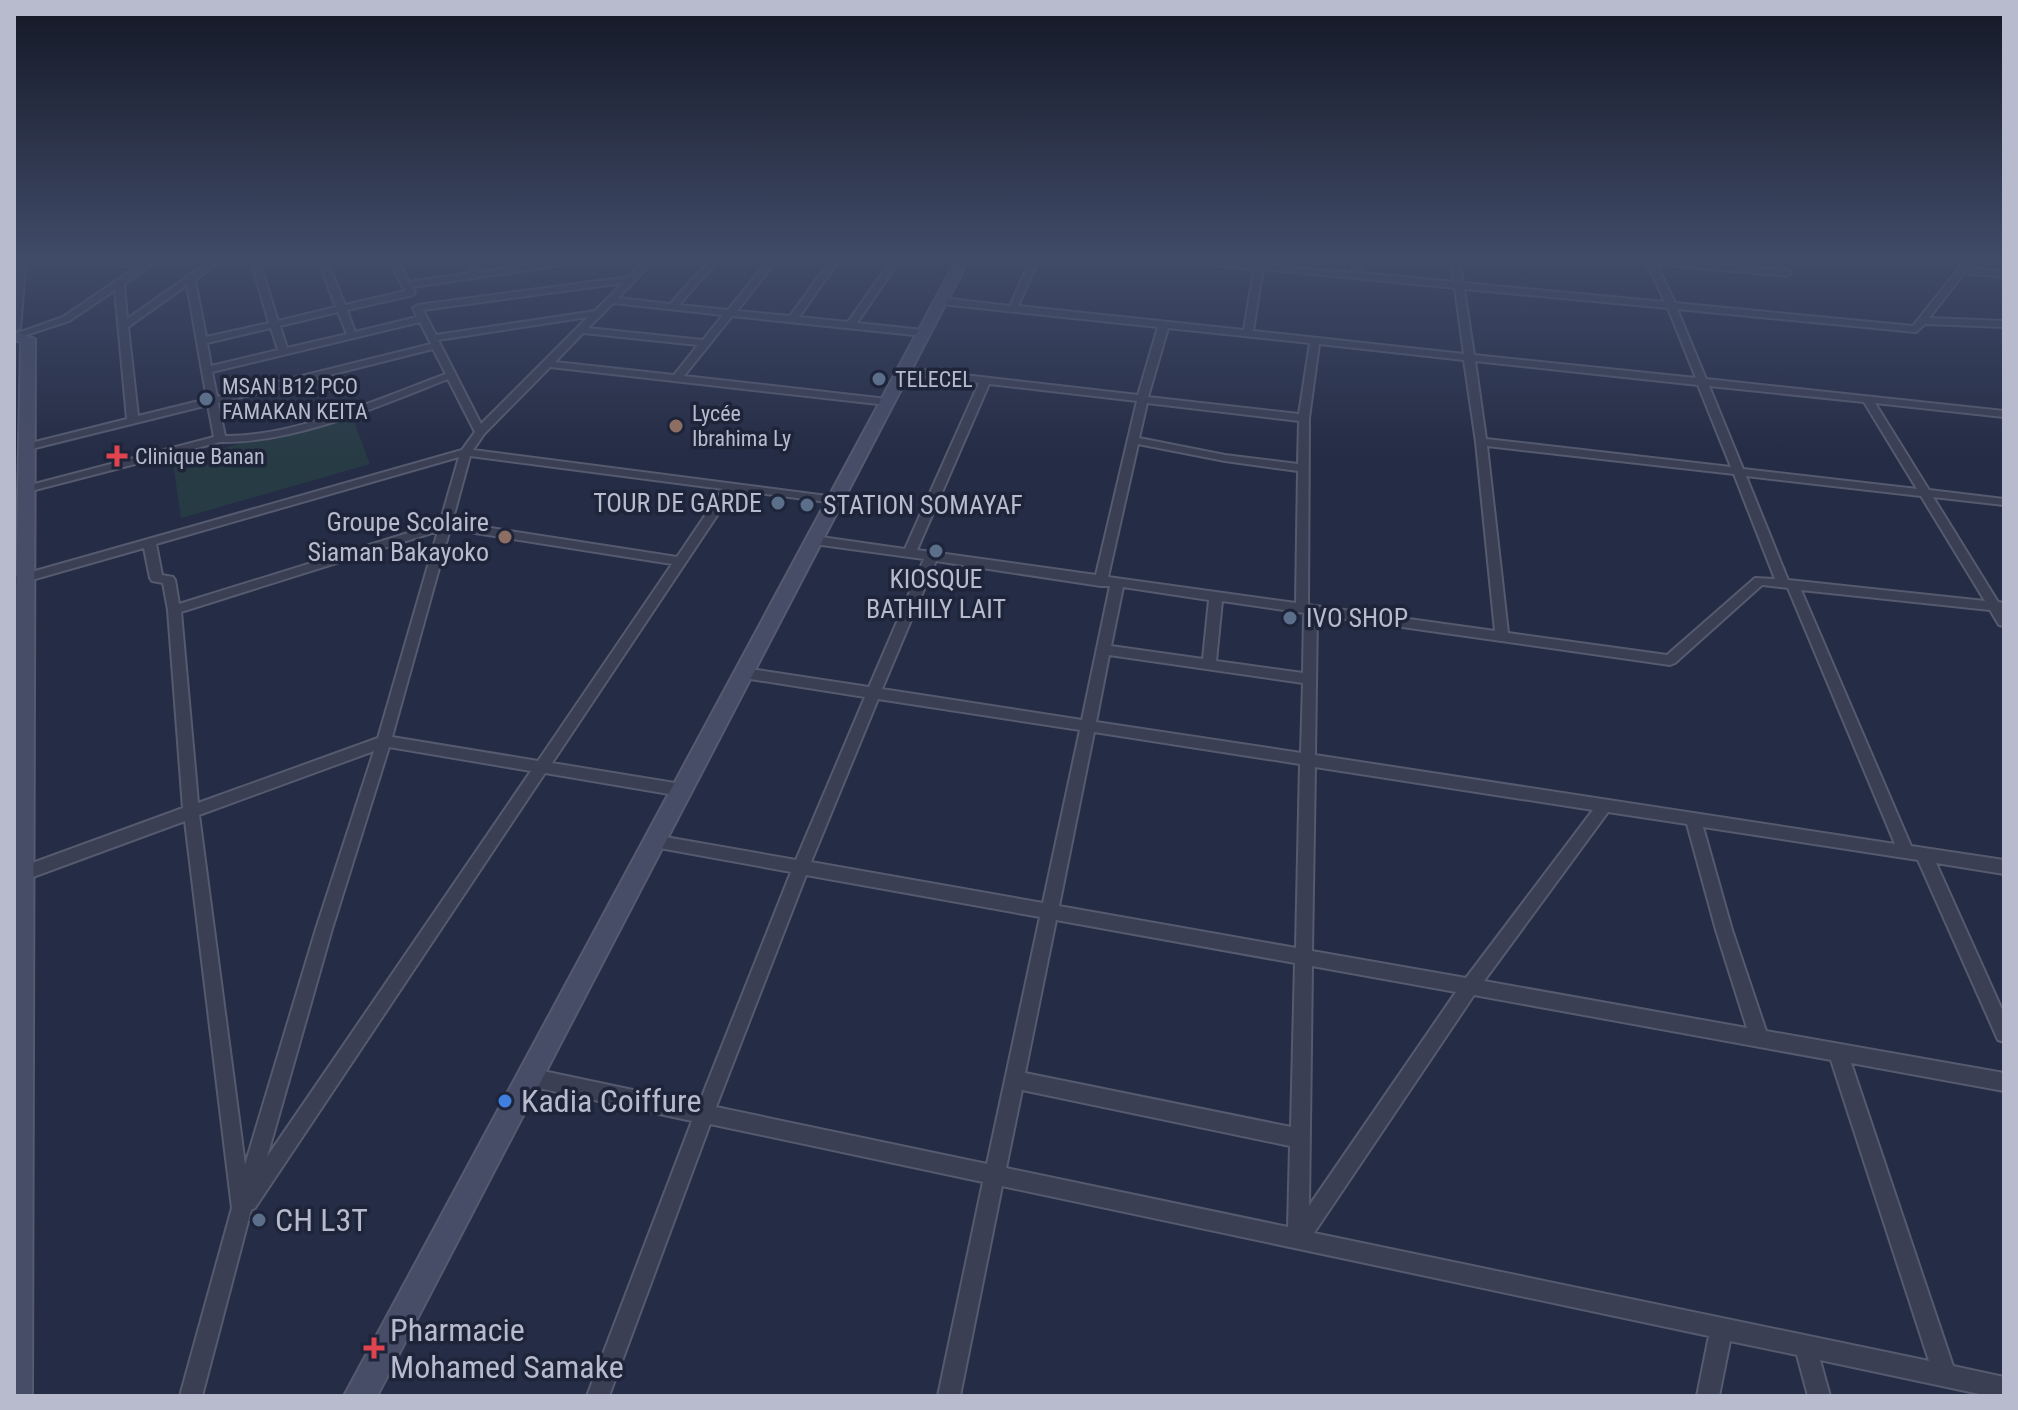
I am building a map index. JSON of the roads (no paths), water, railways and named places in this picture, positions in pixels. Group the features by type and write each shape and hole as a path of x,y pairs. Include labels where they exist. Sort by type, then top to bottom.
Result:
{"main road":[{"path":"367,1394 529,1077 929,323"},
{"path":"16,1396 22,874 20,579 27,489 27,447 21,404 28,339 17,333"}],"street":[{"path":"17,333 57,323"},
{"path":"123,323 133,421"},
{"path":"123,326 128,323"},
{"path":"199,323 220,439"},
{"path":"203,341 280,323"},
{"path":"347,323 352,335"},
{"path":"209,370 390,323"},
{"path":"426,323 480,432"},
{"path":"27,447 435,342 542,323"},
{"path":"191,1396 241,1211 324,929 384,741 466,452 480,432 587,323"},
{"path":"677,378 721,323"},
{"path":"825,323 924,333"},
{"path":"1153,323 2004,414"},
{"path":"1248,333 1250,323"},
{"path":"1466,323 1502,637"},
{"path":"1678,323 1787,582 2004,1034"},
{"path":"1847,323 1916,329 1921,323"},
{"path":"1972,323 2004,324"},
{"path":"275,324 283,352"},
{"path":"949,1396 1103,650 1109,583 1132,440 1164,324"},
{"path":"580,330 705,343"},
{"path":"1298,1239 1309,679 1304,418 1315,341"},
{"path":"548,364 887,402"},
{"path":"904,371 1304,418"},
{"path":"27,489 220,439 244,441 399,395 451,375"},
{"path":"909,554 985,381"},
{"path":"1868,400 1999,607 2004,622"},
{"path":"1132,440 1225,458 1304,468"},
{"path":"1481,442 2004,502"},
{"path":"20,579 466,452 835,500"},
{"path":"241,1211 422,948 730,487"},
{"path":"174,610 445,525 680,561"},
{"path":"814,540 1670,660 1759,581 1999,607"},
{"path":"149,541 156,578 169,580 174,610 191,811 241,1211"},
{"path":"598,1396 703,1114 801,867 931,558"},
{"path":"1209,665 1216,597"},
{"path":"1103,650 1309,679"},
{"path":"744,673 2004,867"},
{"path":"22,874 384,741 681,790"},
{"path":"1298,1239 1470,987 1604,806"},
{"path":"1693,819 1759,1038"},
{"path":"654,841 2004,1082"},
{"path":"1838,1052 1945,1376"},
{"path":"529,1077 2004,1388"},
{"path":"1015,1080 1300,1138"},
{"path":"1708,1396 1721,1329"},
{"path":"1806,1347 1819,1396"}],"place":[{"name":"TELECEL","path":"879,379"},
{"name":"MSAN B12 PCO FAMAKAN KEITA","path":"206,399"},
{"name":"Lycée Ibrahima Ly","path":"676,426"},
{"name":"Clinique Banan","path":"117,456"},
{"name":"TOUR DE GARDE","path":"778,503"},
{"name":"STATION SOMAYAF","path":"807,505"},
{"name":"Groupe Scolaire Siaman Bakayoko","path":"505,537"},
{"name":"KIOSQUE BATHILY LAIT","path":"936,551"},
{"name":"IVO SHOP","path":"1290,618"},
{"name":"Kadia Coiffure","path":"505,1101"},
{"name":"CH L3T","path":"259,1220"},
{"name":"Pharmacie Mohamed Samake","path":"374,1348"}]}
